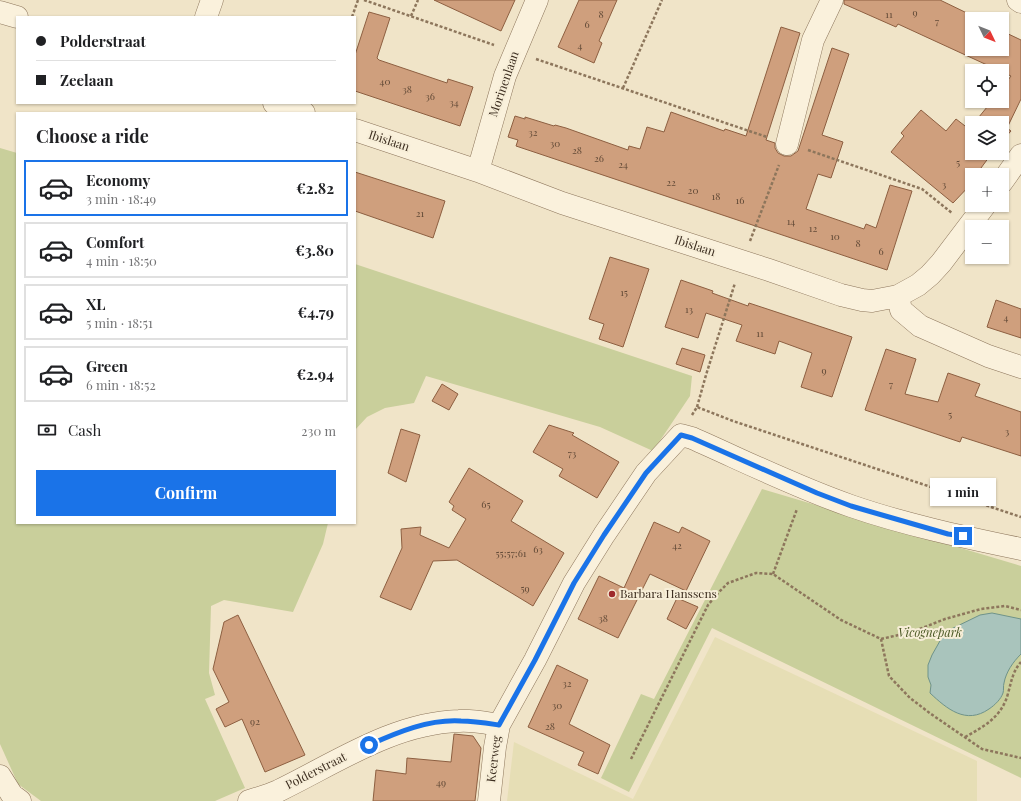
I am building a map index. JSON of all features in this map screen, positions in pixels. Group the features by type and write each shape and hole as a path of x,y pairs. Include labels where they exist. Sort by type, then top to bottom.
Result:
{"street":[{"path":"206,16 212,0"},
{"name":"Morinenlaan","path":"478,171 500,90 537,0"},
{"path":"788,144 813,40 832,0"},
{"path":"0,12 16,17"},
{"path":"277,104 301,112"},
{"name":"Ibislaan","path":"356,130 478,171 562,203 852,298 872,301 898,296 918,285 933,272 965,231"},
{"path":"1009,172 1021,154"},
{"name":"Ibislaan","path":"974,220 980,212"},
{"path":"898,296 901,310 920,326 988,356 1021,367"},
{"path":"681,435 692,438 805,489 851,506 948,534 1021,549"},
{"name":"Keerweg","path":"489,801 499,725 535,660 574,583 604,535 646,473 681,435"},
{"name":"Polderstraat","path":"250,801 276,796 357,750 402,730 434,723 460,720 499,725"},
{"path":"0,776 12,794 20,801"}],"path":[{"path":"352,16 358,0"},
{"path":"364,0 922,189 965,223"},
{"path":"411,16 418,0"},
{"path":"623,88 662,0"},
{"path":"681,435 697,407 742,261 788,144"},
{"path":"697,407 732,421 1021,517"},
{"path":"773,574 805,489"},
{"path":"631,759 708,605 728,583 743,576 756,573 773,574 841,620 881,639 912,632 945,619 981,608 1005,606 1021,610"},
{"path":"881,639 889,676 910,698 982,749 1021,758"},
{"path":"965,737 988,723 1000,711 1007,697 1012,675 1021,662"}],"shaded area":[{"path":"715,637 977,761 977,801 507,801 514,742 633,799"}],"green space":[{"path":"0,148 16,153 16,524 328,524 323,544 293,612 224,600 211,606 209,673 215,695 205,699 245,788 215,801 41,801 18,784 0,744"},
{"path":"356,264 692,376 690,396 653,451 600,427 426,376 414,403 385,408 367,417 356,429"},
{"name":"Vicognepark","path":"762,489 1021,566 1021,778 712,628 629,792 601,778 641,694 654,699"}],"water":[{"path":"992,613 1021,619 1021,654 1008,671 1003,693 996,704 981,714 972,716 957,713 930,693 931,685 928,677 928,665 945,632 980,615"}],"building":[{"path":"434,0 515,0 501,31"},
{"path":"579,0 617,0 599,41 602,43 594,63 558,47"},
{"path":"844,0 940,0 965,12 965,55 898,24 896,27 844,4"},
{"path":"369,12 390,18 377,58 379,60 447,83 448,79 473,87 460,126 356,91 356,52"},
{"path":"781,27 800,33 766,140 775,143 775,148 778,153 784,156 791,156 798,151 832,48 849,54 822,135 843,142 831,178 818,174 806,209 864,229 866,224 876,228 890,185 912,191 887,270 516,146 518,140 508,137 515,116 525,119 525,117 566,128 628,150 629,146 640,149 647,127 664,132 671,112 724,131 725,129 746,136"},
{"path":"1009,34 1021,40 1021,99 1009,124 1009,116 980,116 986,108 1009,108 1009,79 1011,76 1009,75 1009,64 985,64 968,56 1009,56"},
{"path":"921,110 946,131 956,119 965,126 965,160 987,160 981,168 965,168 965,190 953,203 891,152 904,136 901,133"},
{"path":"356,172 445,201 433,238 356,211"},
{"path":"610,257 649,269 623,347 599,339 604,324 589,319"},
{"path":"681,280 713,291 712,293 748,306 749,303 852,337 832,397 801,387 812,353 779,341 775,354 736,341 742,325 706,313 698,338 665,327"},
{"path":"996,300 1021,309 1021,338 987,327"},
{"path":"682,348 705,355 700,372 676,364"},
{"path":"886,349 916,359 905,394 938,402 948,373 980,384 975,396 1021,412 1021,456 962,437 960,442 865,410"},
{"path":"442,384 458,394 449,410 432,401"},
{"path":"549,425 574,433 572,435 619,462 597,498 559,476 563,469 533,452"},
{"path":"401,429 420,435 406,482 388,473"},
{"path":"469,468 523,501 511,521 564,553 533,606 457,560 433,561 411,610 380,597 402,548 401,529 421,527 420,535 449,548 466,519 452,510 454,506 449,502"},
{"path":"654,522 679,533 682,527 710,541 686,591 650,574 618,638 578,619 599,576 624,588"},
{"path":"677,598 698,607 686,629 667,619"},
{"path":"238,615 305,755 265,772 242,719 225,727 216,709 229,702 213,669 224,622"},
{"path":"557,665 588,680 569,724 610,745 598,774 578,765 584,752 528,727"},
{"path":"454,734 473,736 481,748 475,801 373,801 376,770 406,774 407,758 451,762"}],"place":[{"name":"Barbara Hanssens","path":"612,594"}],"route":[{"path":"369,745 402,730 434,723 460,720 499,725 515,698 574,583 604,535 646,473 658,458 681,435 692,438 805,489 851,506 948,534 963,536"}]}
